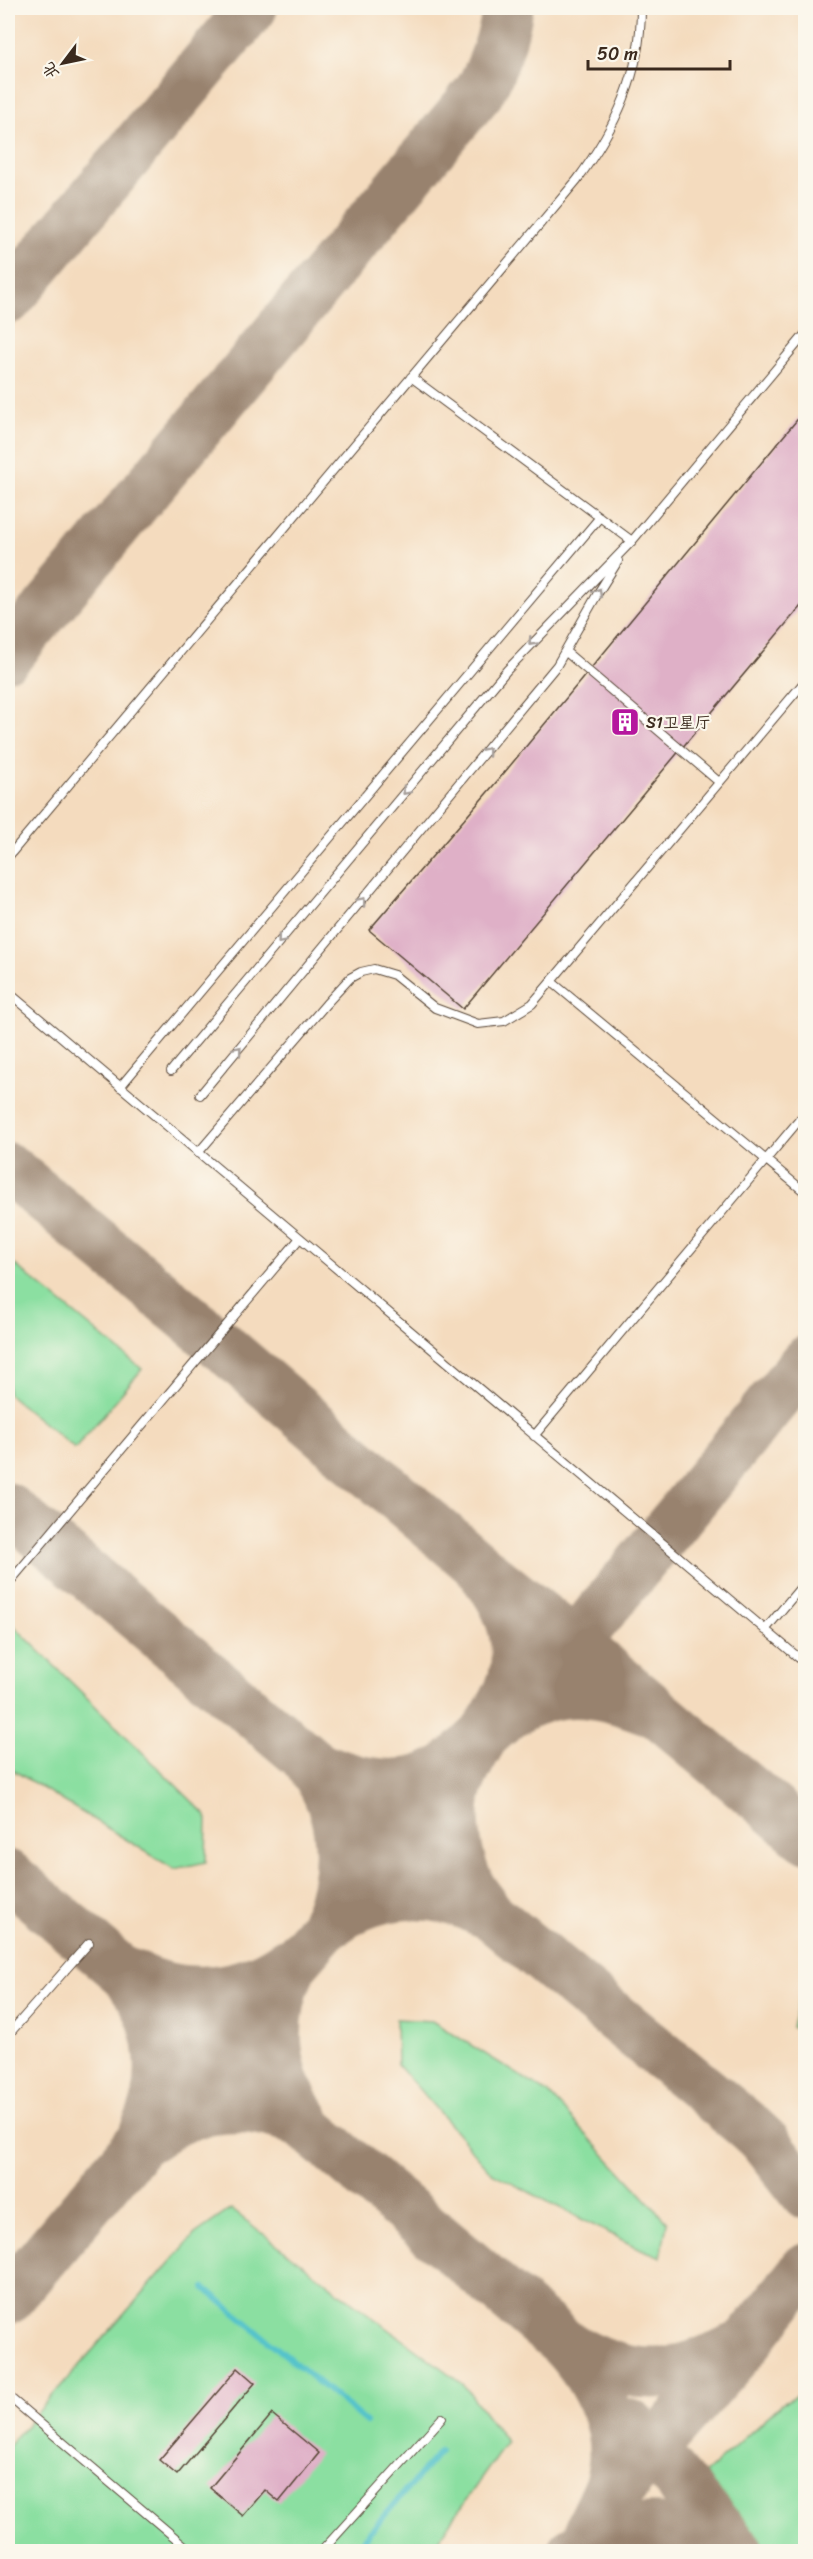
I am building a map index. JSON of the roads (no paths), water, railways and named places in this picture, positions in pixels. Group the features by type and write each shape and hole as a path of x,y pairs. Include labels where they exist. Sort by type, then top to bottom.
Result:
{"lane":[{"path":"8,857 577,180 612,128 628,88 637,55 641,8"},
{"path":"171,1071 507,670 633,541 806,333"},
{"path":"411,377 633,541"},
{"path":"120,1087 600,517"},
{"path":"200,1095 531,698 566,652 598,593 633,541"},
{"path":"566,652 719,782"},
{"path":"198,1153 326,1004 350,978 361,972 374,969 394,975 435,1008 478,1024 504,1021 532,1004 806,680"},
{"path":"552,982 806,1193"},
{"path":"8,992 806,1664"},
{"path":"534,1436 806,1112"},
{"path":"8,1584 300,1238"},
{"path":"765,1630 806,1581"},
{"path":"8,2036 89,1943"},
{"path":"8,2396 192,2552"},
{"path":"321,2552 442,2418"}],"waterway":[{"path":"8,2062 11,2065 8,2079"},
{"path":"205,2288 366,2422"},
{"path":"353,2552 440,2451"}],"place":[{"name":"S1卫星厅","path":"625,722"}]}
